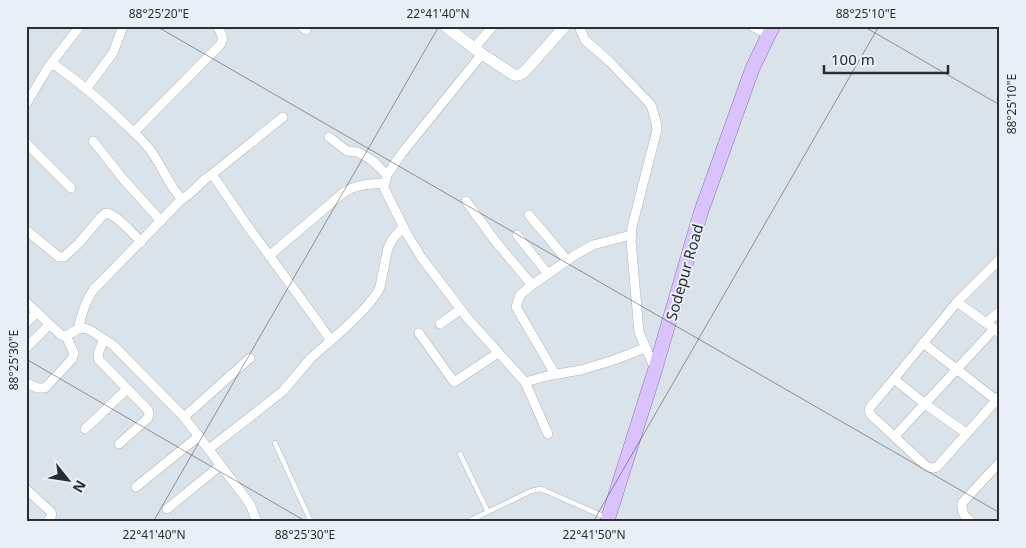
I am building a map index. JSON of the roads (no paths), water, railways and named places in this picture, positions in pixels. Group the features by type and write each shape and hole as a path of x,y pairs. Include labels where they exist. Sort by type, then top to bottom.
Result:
{"main road":[{"name":"Sodepur Road","path":"608,520 655,370 701,212 753,67 771,30"}],"street":[{"path":"26,104 49,66 80,26"},
{"path":"86,89 113,53 123,26"},
{"path":"134,132 222,42 222,34 217,26"},
{"path":"445,26 514,75 520,75 527,69 564,26"},
{"path":"493,26 478,51 402,153 386,179 384,188 403,227 421,257 461,309 525,382 548,434"},
{"path":"579,26 585,40 609,61 651,105 656,122 657,130 631,235 638,332 655,370"},
{"path":"752,26 771,30"},
{"path":"49,66 55,65 113,111 153,154 169,182 182,199"},
{"path":"78,329 88,297 94,288 204,179 283,118"},
{"path":"329,137 347,151 357,152 373,161 386,179"},
{"path":"93,141 161,222"},
{"path":"26,142 30,153 71,188"},
{"path":"211,175 325,332 329,338 328,343"},
{"path":"269,256 343,192 350,188 386,179"},
{"path":"466,201 496,242 532,285"},
{"path":"26,230 59,257 64,257 106,213 112,214 117,218 141,242"},
{"path":"529,215 566,260"},
{"path":"209,449 283,391 311,358 340,334 378,293 388,248 403,227"},
{"path":"517,235 548,274"},
{"path":"555,374 516,307 520,295 566,260 593,245 631,235"},
{"path":"923,343 998,398 937,467 934,468 926,466 871,415 871,406 894,379 923,343 957,302 1000,258"},
{"path":"26,302 61,336 66,336 78,329 84,328 112,345 184,417 250,504 255,521"},
{"path":"957,302 993,328"},
{"path":"440,324 461,309"},
{"path":"895,436 993,328 1000,311"},
{"path":"26,323 36,312"},
{"path":"26,348 49,325"},
{"path":"419,333 454,382 498,353"},
{"path":"26,383 38,388 46,388 72,359 74,353 66,336"},
{"path":"104,340 97,356 99,360 148,410 149,414 148,418 119,444"},
{"path":"525,382 555,374 582,370 645,348"},
{"path":"184,417 250,358"},
{"path":"894,379 966,433"},
{"path":"85,429 127,389"},
{"path":"136,487 199,436"},
{"path":"971,522 962,511 962,503 1000,462"},
{"path":"167,509 221,465"},
{"path":"26,489 52,512 51,518 47,522"}],"lane":[{"path":"275,443 311,522"},
{"path":"460,454 488,512"},
{"path":"467,522 530,491 540,489 562,497 608,520"}]}
